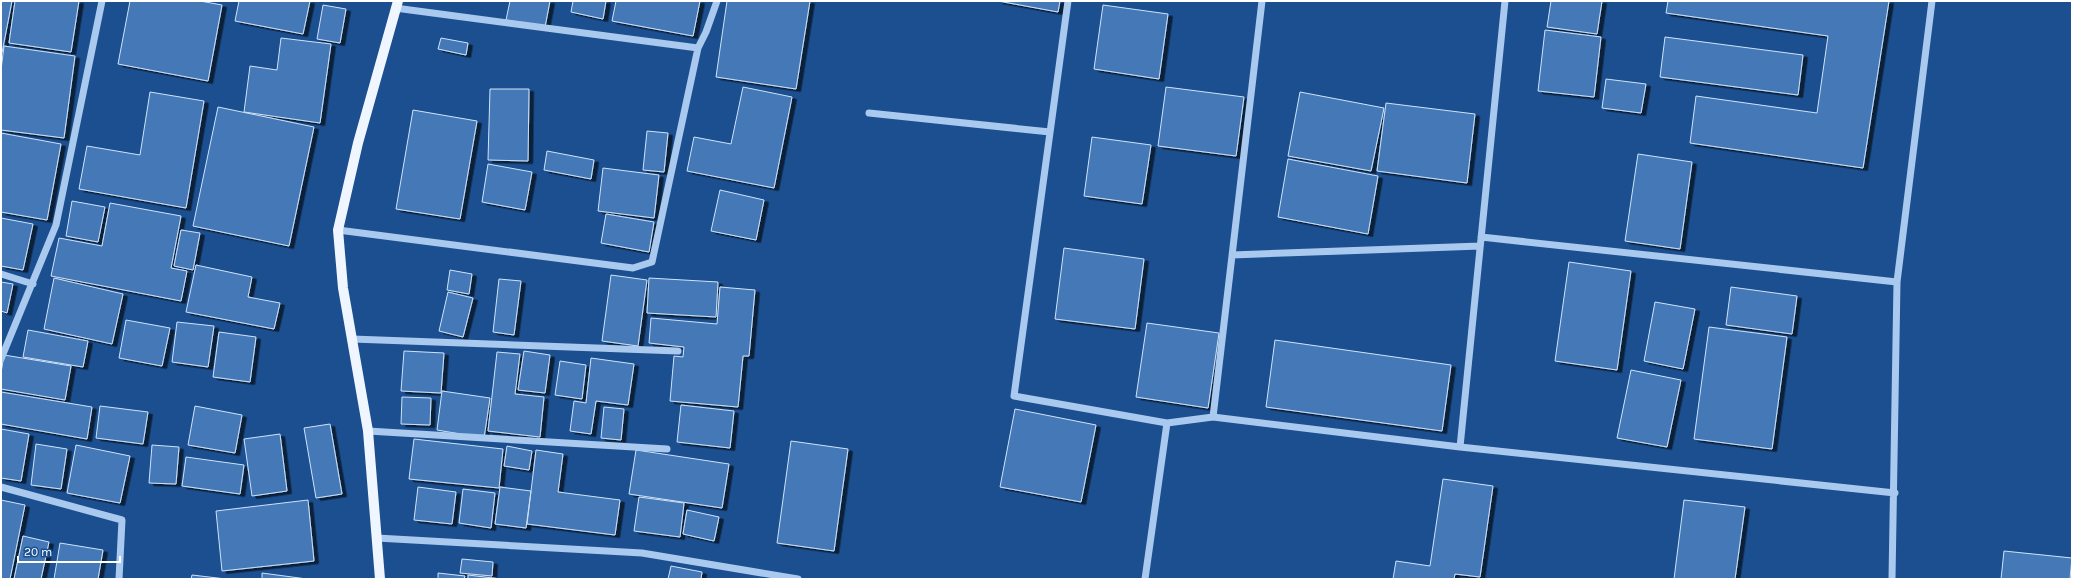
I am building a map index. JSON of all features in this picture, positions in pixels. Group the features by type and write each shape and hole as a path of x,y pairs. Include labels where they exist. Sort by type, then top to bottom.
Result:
{"main road":[{"path":"380,579 368,431 343,288 338,230 358,143 396,4"}],"street":[{"path":"1,359 56,225 102,1"},
{"path":"338,230 633,268 652,262 698,48 706,32 717,1"},
{"path":"1068,1 1014,396 1167,423 1213,417 1460,447 1895,493"},
{"path":"1213,417 1262,1"},
{"path":"1460,447 1505,1"},
{"path":"1892,579 1895,493 1897,282 1932,1"},
{"path":"396,4 698,48"},
{"path":"868,113 1050,132"},
{"path":"1481,237 1897,282"},
{"path":"1232,255 1480,246"},
{"path":"1,274 33,284"},
{"path":"352,339 678,351"},
{"path":"1145,579 1167,423"},
{"path":"368,431 667,449"},
{"path":"1,488 122,520 119,579"},
{"path":"377,538 642,553 798,579"}],"building":[{"path":"1,1 12,1 1,58"},
{"path":"15,1 79,1 71,52 9,43"},
{"path":"130,1 200,1 222,5 208,81 118,64"},
{"path":"239,1 310,1 303,34 235,21"},
{"path":"510,1 550,1 545,27 506,20"},
{"path":"573,1 606,1 603,19 571,12"},
{"path":"616,1 700,1 693,36 612,21"},
{"path":"727,1 810,1 796,89 716,77"},
{"path":"998,1 1060,1 1058,12"},
{"path":"1551,1 1602,1 1597,34 1547,27"},
{"path":"1668,1 1889,1 1863,168 1690,143 1696,96 1817,113 1828,36 1666,13"},
{"path":"323,5 346,9 340,43 317,39"},
{"path":"1103,5 1168,14 1159,79 1094,69"},
{"path":"1545,30 1601,37 1594,97 1538,91"},
{"path":"1665,37 1803,55 1798,95 1660,77"},
{"path":"281,38 331,44 320,123 244,112 250,66 277,70"},
{"path":"441,38 468,43 466,55 438,49"},
{"path":"4,46 75,56 64,138 1,130 1,70"},
{"path":"1606,79 1646,84 1641,113 1602,108"},
{"path":"743,87 792,97 774,188 687,171 694,137 731,144"},
{"path":"1166,87 1244,97 1236,156 1158,146"},
{"path":"490,89 529,89 528,161 488,160"},
{"path":"150,92 204,101 186,208 79,189 87,146 140,155"},
{"path":"1300,92 1384,108 1371,171 1288,156"},
{"path":"1386,103 1475,114 1467,183 1377,171"},
{"path":"218,107 314,127 289,246 193,226"},
{"path":"413,110 477,121 460,219 396,209"},
{"path":"647,131 668,133 664,172 643,170"},
{"path":"1,133 61,144 47,220 1,212"},
{"path":"1092,137 1151,145 1142,204 1084,196"},
{"path":"547,151 594,160 591,179 544,170"},
{"path":"1638,154 1692,162 1680,249 1625,241"},
{"path":"1288,159 1378,176 1368,234 1278,217"},
{"path":"488,164 532,172 525,210 482,202"},
{"path":"603,168 659,175 654,218 598,211"},
{"path":"720,190 764,200 756,240 711,231"},
{"path":"72,201 105,207 98,242 66,236"},
{"path":"110,203 181,216 171,268 187,271 181,301 51,276 59,238 102,246"},
{"path":"606,214 654,222 649,252 601,243"},
{"path":"1,218 33,224 23,270 1,266"},
{"path":"181,230 200,233 193,270 174,266"},
{"path":"1064,248 1144,259 1135,329 1055,319"},
{"path":"1569,262 1631,271 1617,370 1555,361"},
{"path":"196,265 252,277 248,297 280,303 274,329 186,312"},
{"path":"450,270 472,274 469,294 447,290"},
{"path":"611,275 647,280 638,346 602,341"},
{"path":"54,278 123,294 112,344 44,329"},
{"path":"649,278 718,282 716,317 647,313"},
{"path":"499,279 521,281 514,335 493,332"},
{"path":"1,282 13,284 7,313 1,311"},
{"path":"720,287 755,290 749,356 743,356 738,407 670,401 674,356 683,357 684,347 649,343 651,318 717,324"},
{"path":"1731,287 1797,296 1792,334 1726,325"},
{"path":"448,292 473,298 463,337 439,331"},
{"path":"1655,302 1695,309 1683,369 1644,361"},
{"path":"126,320 170,328 162,366 119,358"},
{"path":"177,322 214,326 208,367 172,362"},
{"path":"1147,323 1219,333 1208,408 1136,397"},
{"path":"1709,327 1787,337 1772,449 1694,439"},
{"path":"28,330 88,341 83,367 23,357"},
{"path":"219,332 256,337 250,382 213,377"},
{"path":"1275,340 1451,365 1442,431 1266,407"},
{"path":"404,351 444,353 441,393 401,391"},
{"path":"524,351 550,355 545,393 518,390"},
{"path":"497,352 520,354 515,394 544,397 540,437 488,431"},
{"path":"4,355 71,366 65,400 1,389 1,373"},
{"path":"591,358 634,364 628,405 596,401 591,434 570,431 574,401 586,403"},
{"path":"560,361 586,365 582,399 555,395"},
{"path":"1631,370 1681,380 1667,447 1617,438"},
{"path":"442,391 490,398 484,438 437,430"},
{"path":"1,392 92,407 87,439 1,424"},
{"path":"402,397 431,398 430,425 401,424"},
{"path":"681,405 734,411 730,448 677,442"},
{"path":"100,406 148,412 143,444 96,438"},
{"path":"195,406 242,415 235,453 188,445"},
{"path":"604,407 624,409 621,440 601,438"},
{"path":"1015,409 1096,425 1081,502 1000,487"},
{"path":"330,424 342,494 316,498 304,428"},
{"path":"1,429 29,434 21,481 1,478"},
{"path":"280,434 287,491 252,496 244,439"},
{"path":"414,439 503,449 499,488 409,479"},
{"path":"791,441 848,449 834,551 777,543"},
{"path":"36,444 67,449 61,489 31,485"},
{"path":"76,445 130,456 120,503 67,493"},
{"path":"152,445 179,447 176,484 149,483"},
{"path":"507,446 532,451 529,470 504,466"},
{"path":"536,450 563,454 558,492 620,500 615,535 527,524"},
{"path":"636,450 729,464 722,508 629,494"},
{"path":"186,457 244,465 240,494 182,486"},
{"path":"1443,479 1493,486 1480,577 1455,574 1454,579 1393,579 1396,561 1430,566"},
{"path":"418,487 456,492 452,524 414,520"},
{"path":"500,487 531,491 526,528 495,524"},
{"path":"463,489 495,493 491,528 459,523"},
{"path":"639,497 684,503 680,537 634,531"},
{"path":"1,500 25,505 10,579 1,579"},
{"path":"308,500 314,561 222,571 216,511"},
{"path":"1684,500 1745,507 1735,579 1674,579"},
{"path":"687,510 719,517 714,541 683,534"},
{"path":"23,536 49,542 41,579 14,579"},
{"path":"60,543 103,550 98,579 54,579"},
{"path":"2004,551 2072,558 2070,579 2001,579"},
{"path":"462,559 493,562 492,576 460,573"},
{"path":"671,566 702,572 701,579 668,579"},
{"path":"262,573 307,579 262,579"},
{"path":"438,573 465,576 464,579 438,579"},
{"path":"192,575 226,579 191,579"},
{"path":"468,575 501,579 468,579"}]}
